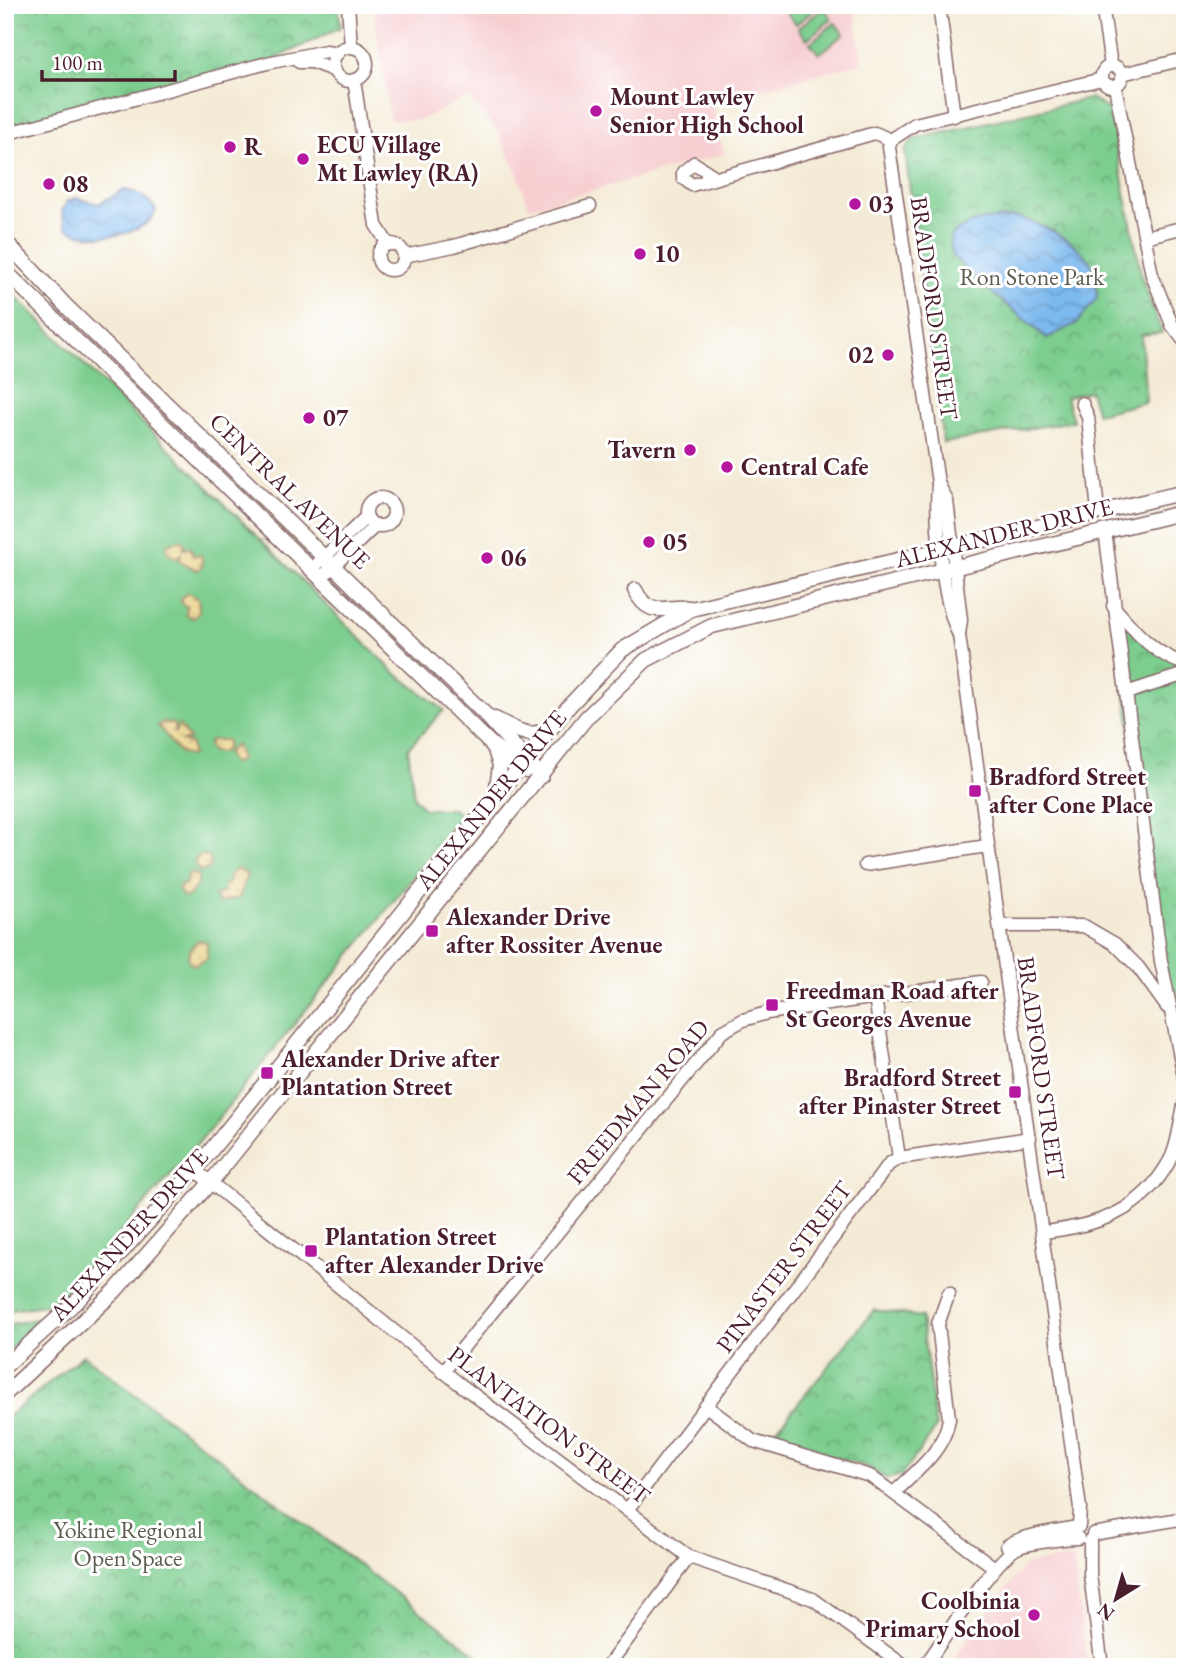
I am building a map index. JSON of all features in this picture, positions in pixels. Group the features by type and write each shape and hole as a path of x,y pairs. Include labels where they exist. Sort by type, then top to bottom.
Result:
{"main road":[{"name":"CENTRAL AVENUE","path":"5,241 65,305 487,716 524,763 540,777"},
{"name":"CENTRAL AVENUE","path":"5,271 492,745 524,763"},
{"name":"ALEXANDER DRIVE","path":"5,1366 80,1298 195,1170 550,729 594,677 622,650 663,623 691,609 1185,492"},
{"name":"ALEXANDER DRIVE","path":"5,1394 116,1292 210,1183 609,693 657,652 694,634 732,621 1185,512"},
{"path":"635,590 644,605 652,610 677,606 691,609"},
{"path":"487,716 526,734 538,735 550,729"},
{"path":"492,745 500,765 495,800"}],"street":[{"path":"348,5 351,47"},
{"path":"939,5 954,116"},
{"path":"1102,5 1111,66"},
{"path":"5,134 267,63 326,51 338,52 351,47 361,51 367,60 366,70 354,80 344,79 335,71 312,62 267,63"},
{"path":"335,71 334,59 338,52"},
{"path":"1185,59 1118,80 1107,85 1102,79 1103,71 1111,66 1118,68 1118,80 1152,275 1172,325 1185,342"},
{"path":"714,176 874,133 891,140 906,127 1102,79"},
{"path":"354,80 361,112 376,225 388,244 399,246 404,256"},
{"name":"BRADFORD STREET","path":"891,140 888,147 938,483 947,501 949,570 961,620 959,635 986,846 1030,1138 1085,1532 1101,1667"},
{"path":"388,244 379,252 383,266 396,268 404,256 454,246 590,206"},
{"path":"1145,237 1185,227"},
{"path":"1082,403 1088,417 1098,511"},
{"path":"317,574 371,521"},
{"path":"1105,531 1161,961 1184,1061 1185,1082"},
{"path":"1113,606 1138,636 1183,675"},
{"path":"1126,693 1183,675"},
{"path":"864,865 986,846"},
{"path":"1000,926 1027,928 1069,923 1084,926 1115,944 1138,967 1171,1013"},
{"path":"1138,967 1161,961"},
{"name":"FREEDMAN ROAD","path":"443,1371 722,1032 759,1015 981,982"},
{"path":"875,998 899,1158 1030,1138"},
{"path":"1043,1232 1077,1228 1126,1211 1147,1192 1178,1159 1185,1102"},
{"name":"PINASTER STREET","path":"627,1510 880,1173 899,1158"},
{"name":"PLANTATION STREET","path":"195,1170 443,1371 689,1557 813,1599 906,1667"},
{"path":"894,1493 942,1444 947,1434 949,1419 938,1324 948,1293"},
{"path":"706,1406 753,1441 860,1471 995,1568"},
{"path":"925,1667 995,1568 1002,1552 1014,1540 1185,1518"},
{"path":"607,1667 689,1557"}],"shaded area":[{"name":"Mount Lawley Senior High School","path":"373,5 854,5 862,63 711,102 724,154 529,208 515,167 496,130 468,97 420,120 390,120"},
{"name":"Coolbinia Primary School","path":"1073,1558 1088,1667 947,1667 1025,1564"}],"green space":[{"path":"5,5 338,5 341,27 267,63 5,132"},
{"path":"797,5 820,5 796,24 787,13"},
{"path":"824,8 832,19 807,39 798,28"},
{"path":"835,23 844,34 819,54 810,43"},
{"name":"Ron Stone Park","path":"1091,98 1109,110 1142,279 1162,333 1141,335 1146,402 1097,414 1090,391 1066,397 1073,421 943,443 905,151 912,140"},
{"path":"5,286 392,670 444,710 408,748 414,798 425,809 453,809 460,815 195,1147 67,1293 51,1304 5,1311"},
{"path":"1113,606 1138,636 1185,664 1179,676 1185,685 1185,1061 1171,1013"},
{"path":"874,1310 921,1317 936,1428 902,1475 887,1479 865,1466 769,1439"},
{"path":"42,1318 5,1354 5,1325"},
{"name":"Yokine Regional Open Space","path":"83,1355 493,1667 5,1667 5,1419"}],"sand":[{"path":"180,540 185,544 183,549 190,547 193,555 202,556 202,566 197,570 179,561 181,554 175,558 167,552 167,544"},
{"path":"188,593 198,598 199,611 194,618 186,615 187,607 181,603 182,597"},
{"path":"163,722 174,724 175,732 179,725 189,739 182,741 191,744 192,755 186,755 176,749 158,726"},
{"path":"211,740 226,740 228,746 222,753 212,752 208,746"},
{"path":"236,745 241,759 233,764 226,753"},
{"path":"203,855 209,857 209,869 203,871 197,869 195,863 197,857"},
{"path":"238,869 247,874 239,898 218,903 215,895 224,892 229,875"},
{"path":"189,873 198,875 198,883 189,896 183,897 178,889 186,882"},
{"path":"198,940 207,942 207,959 194,965 188,961 189,951"}],"water":[{"path":"124,190 142,196 156,210 141,227 129,232 101,236 76,233 66,228 62,212 67,201 76,198 98,204"},
{"path":"1017,217 1052,231 1075,246 1092,265 1096,276 1097,298 1077,323 1047,338 971,275 952,255 950,237 964,226 990,219"}],"place":[{"name":"Mount Lawley Senior High School","path":"596,111"},
{"name":"R","path":"230,147"},
{"name":"ECU Village Mt Lawley (RA)","path":"303,159"},
{"name":"08","path":"49,184"},
{"name":"03","path":"855,204"},
{"name":"10","path":"640,254"},
{"name":"02","path":"888,355"},
{"name":"07","path":"309,418"},
{"name":"Tavern","path":"690,450"},
{"name":"Central Cafe","path":"727,467"},
{"name":"05","path":"649,542"},
{"name":"06","path":"487,558"},
{"name":"Bradford Street after Cone Place","path":"975,791"},
{"name":"Alexander Drive after Rossiter Avenue","path":"432,931"},
{"name":"Freedman Road after St Georges Avenue","path":"772,1005"},
{"name":"Alexander Drive after Plantation Street","path":"267,1073"},
{"name":"Bradford Street after Pinaster Street","path":"1015,1092"},
{"name":"Plantation Street after Alexander Drive","path":"311,1251"},
{"name":"Coolbinia Primary School","path":"1034,1615"}]}
